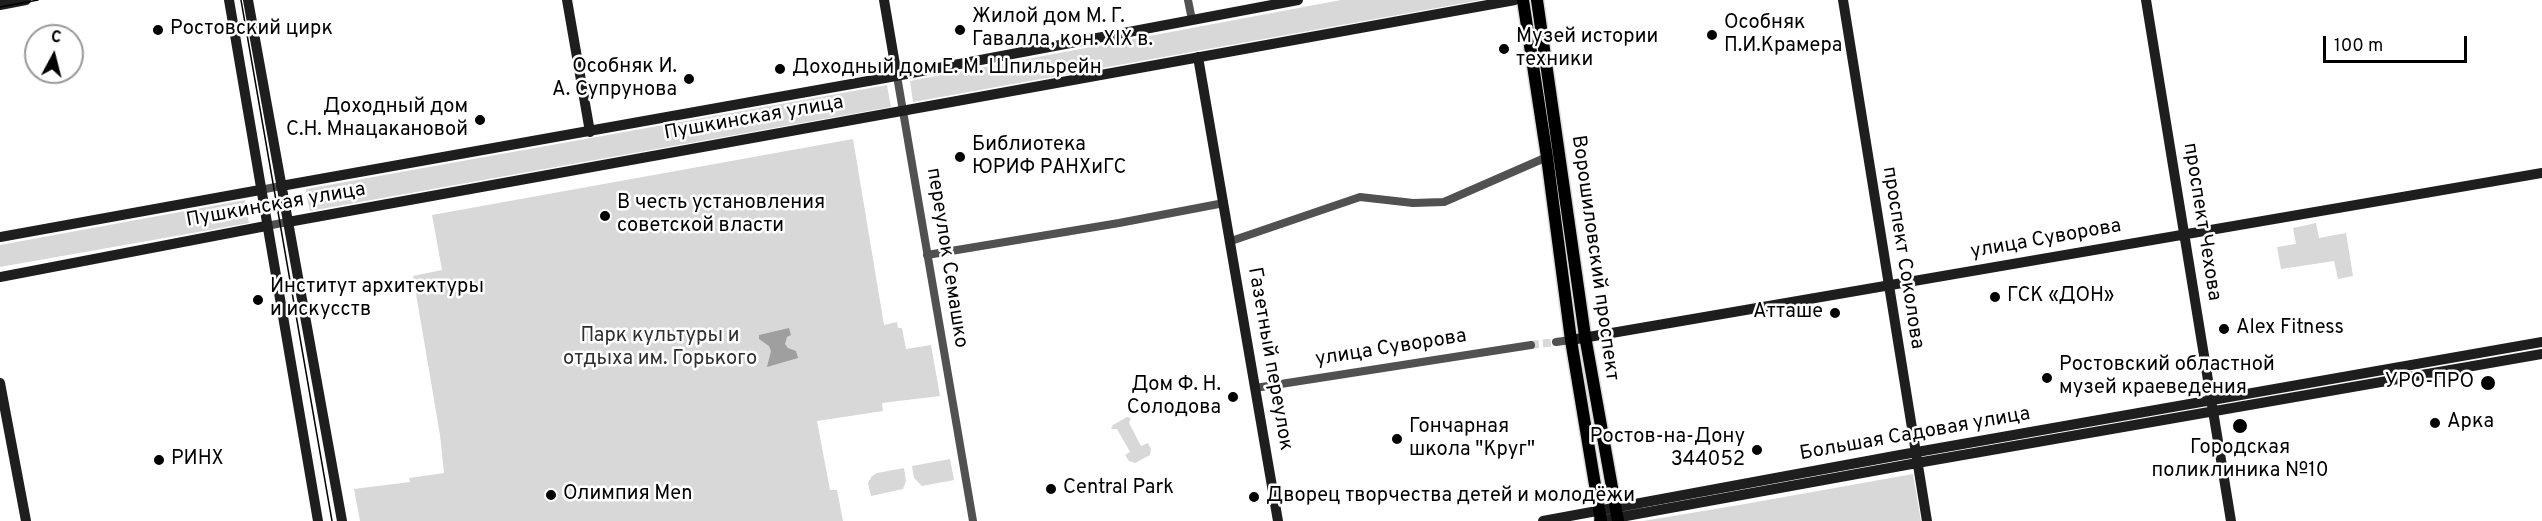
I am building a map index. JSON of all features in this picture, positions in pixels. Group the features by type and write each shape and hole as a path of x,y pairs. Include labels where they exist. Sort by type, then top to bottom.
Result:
{"main road":[{"name":"Ворошиловский проспект","path":"1523,0 1571,339 1600,518"},
{"name":"Ворошиловский проспект","path":"1537,0 1585,336 1617,515"}],"street":[{"path":"0,5 26,0"},
{"path":"229,0 318,521"},
{"path":"248,0 342,521"},
{"path":"567,0 590,132"},
{"name":"переулок Семашко","path":"884,0 944,358 974,521"},
{"path":"1188,0 1192,20"},
{"name":"Пушкинская улица","path":"0,237 897,76 1298,0"},
{"name":"Пушкинская улица","path":"0,277 266,226 1492,2 1515,0"},
{"name":"проспект Соколова","path":"1843,0 1927,521"},
{"name":"проспект Чехова","path":"2146,0 2231,521"},
{"name":"Газетный переулок","path":"1198,57 1278,521"},
{"path":"1231,241 1353,198 1367,197 1413,203 1444,202 1547,157"},
{"name":"улица Суворова","path":"1556,342 2542,173"},
{"path":"927,255 1224,203"},
{"name":"Большая Садовая улица","path":"2212,406 2542,342"},
{"name":"улица Суворова","path":"1256,388 1531,345"},
{"name":"Большая Садовая улица","path":"1543,521 1600,518 1916,457 2212,406 2542,354"},
{"path":"0,383 26,521"}],"green space":[{"path":"1341,0 1481,0 913,102 910,81"},
{"path":"887,85 891,107 310,211 306,194 306,189"},
{"name":"Парк культуры и отдыха им. Горького","path":"853,139 884,325 897,322 898,328 902,328 906,349 931,345 940,396 882,403 883,411 817,421 830,490 837,490 843,521 360,521 354,489 410,482 409,478 444,473 440,435 413,276 442,270 432,215"},
{"path":"245,200 249,223 0,267 0,245"},
{"path":"2316,223 2319,238 2346,233 2353,276 2338,279 2334,261 2281,269 2277,247 2296,244 2293,228"},
{"path":"1127,417 1131,418 1129,423 1141,446 1148,443 1151,449 1150,455 1135,463 1129,461 1125,455 1130,452 1117,429 1111,429 1113,425"},
{"path":"950,459 954,480 922,486 914,478 912,466"},
{"path":"904,468 906,481 903,489 871,496 868,483 872,476"},
{"path":"1913,474 1921,521 1643,521 1745,504"}],"shaded area":[{"path":"789,328 791,335 787,337 785,344 796,351 798,358 767,367 771,351 769,346 759,339 759,335"}],"tunnel":[{"path":"1531,345 1556,342"}],"tram line":[{"path":"0,7 38,0"},
{"path":"241,0 332,521"}],"place":[{"name":"Ростовский цирк","path":"158,30"},
{"name":"Жилой дом М. Г. Гавалла, кон. XIX в.","path":"960,30"},
{"name":"Особняк П.И.Крамера","path":"1712,35"},
{"name":"Музей истории техники","path":"1504,49"},
{"name":"Доходный дом Е. М. Шпильрейн","path":"780,69"},
{"name":"Особняк И. А. Супрунова","path":"689,79"},
{"name":"Доходный дом С.Н. Мнацакановой","path":"480,120"},
{"name":"Библиотека ЮРИФ РАНХиГС","path":"960,157"},
{"name":"В честь установления советской власти","path":"605,216"},
{"name":"ГСК «ДОН»","path":"1995,297"},
{"name":"Институт архитектуры и искусств","path":"258,300"},
{"name":"Атташе","path":"1835,313"},
{"name":"Alex Fitness","path":"2224,329"},
{"name":"Ростовский областной музей краеведения","path":"2047,378"},
{"name":"УРО-ПРО","path":"2488,383"},
{"name":"Дом Ф. Н. Солодова","path":"1233,397"},
{"name":"Арка","path":"2435,423"},
{"name":"Городская поликлиника №10","path":"2240,426"},
{"name":"Гончарная школа \"Круг\"","path":"1397,439"},
{"name":"Ростов-на-Дону 344052","path":"1757,450"},
{"name":"РИНХ","path":"159,460"},
{"name":"Central Park","path":"1051,489"},
{"name":"Олимпия Men","path":"551,495"},
{"name":"Дворец творчества детей и молодёжи","path":"1254,497"}]}
